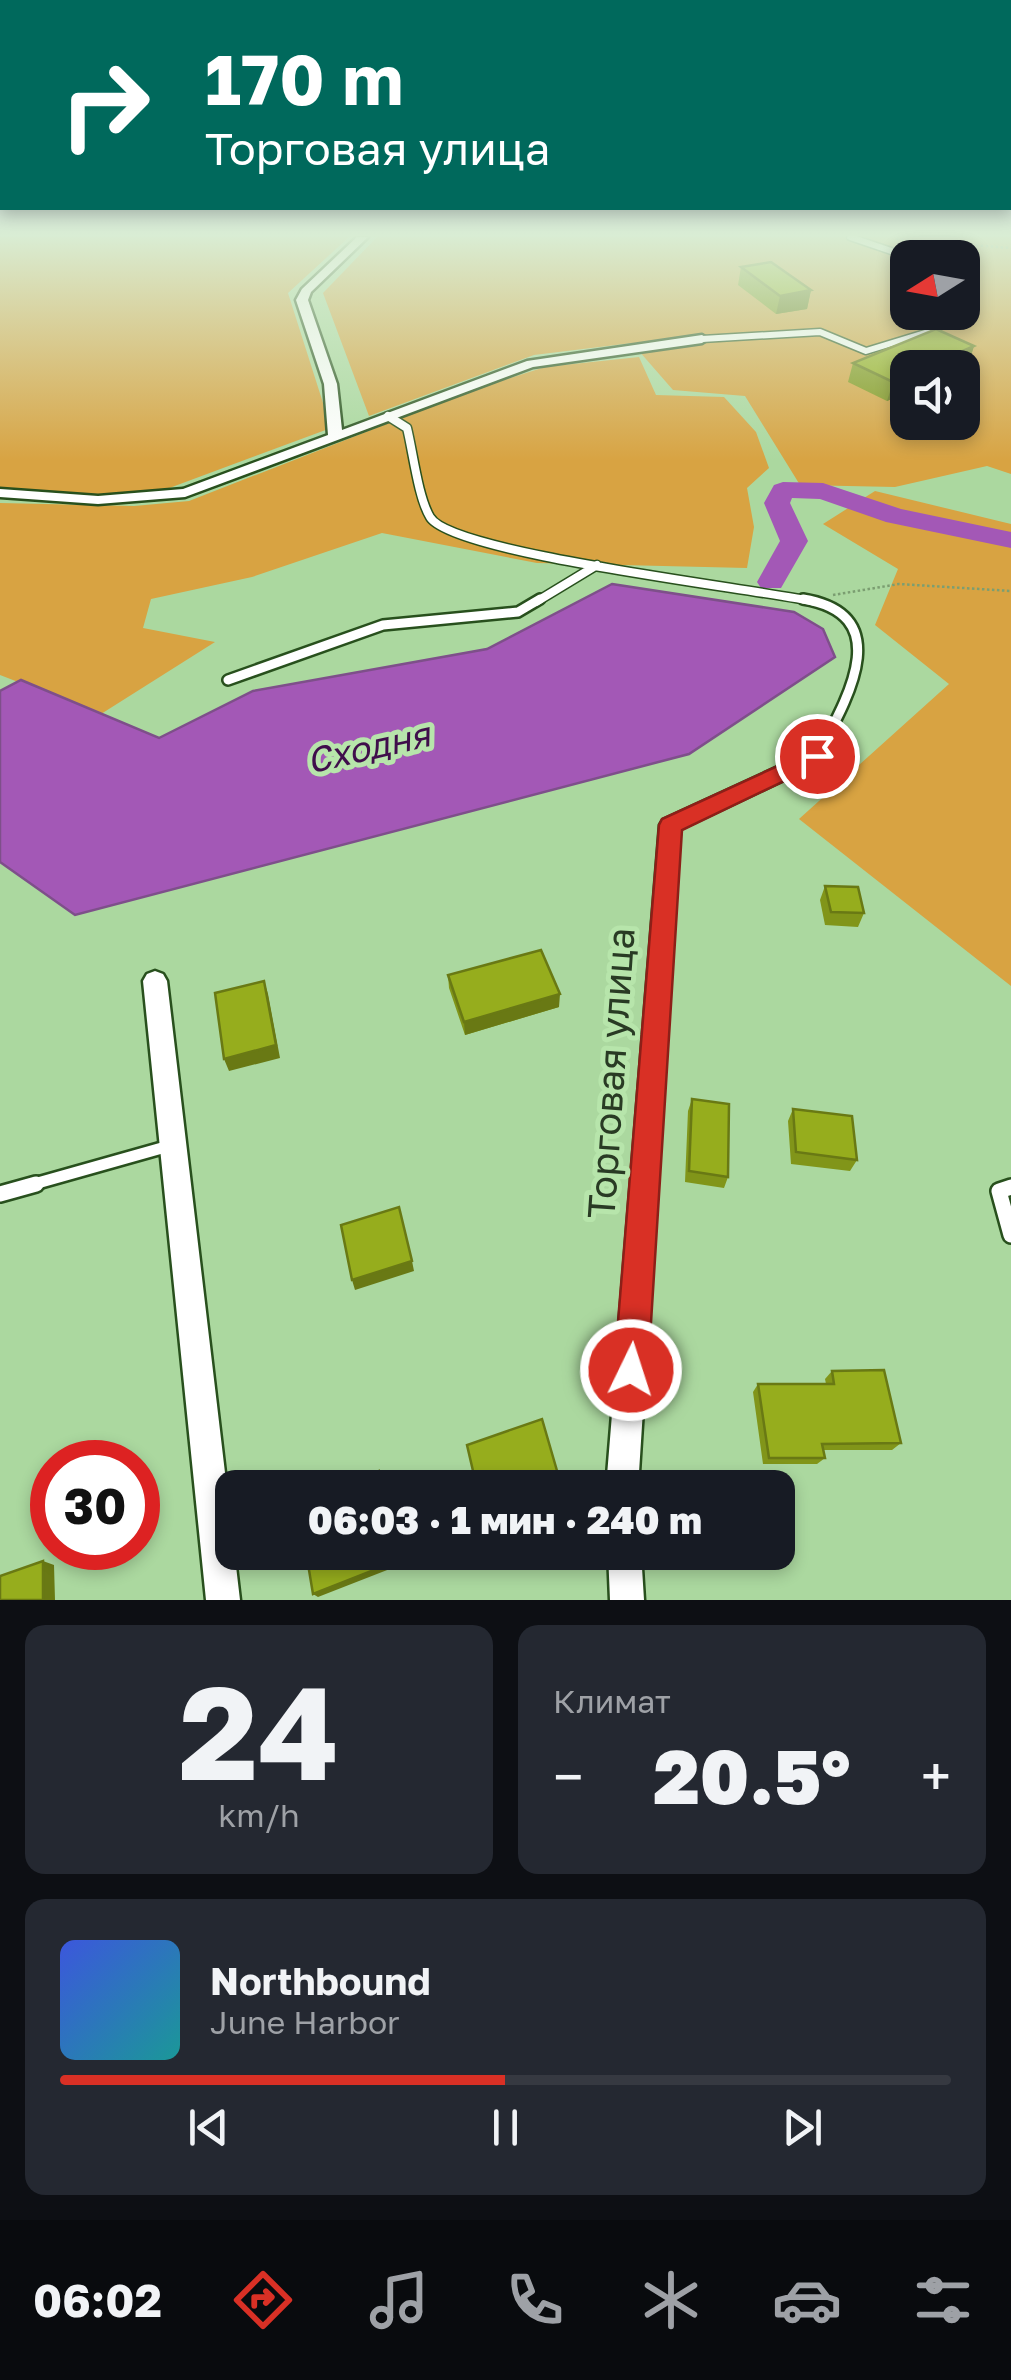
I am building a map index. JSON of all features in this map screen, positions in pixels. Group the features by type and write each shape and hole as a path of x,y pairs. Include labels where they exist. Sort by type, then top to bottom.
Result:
{"street":[{"path":"307,312 337,414 335,435"},
{"path":"0,492 98,500 186,494 531,364 702,340"},
{"name":"Торговая улица","path":"623,1470 670,825 817,756"},
{"path":"156,982 223,1600"},
{"path":"625,1570 626,1600"}],"lane":[{"path":"702,340 820,332 866,351 935,330"},
{"path":"388,416 407,428 430,518 446,532 505,550 815,600 850,620 860,643 846,702 817,756"},
{"path":"228,680 384,624 518,612 598,565"},
{"path":"0,1194 175,1145"},
{"path":"1011,1187 998,1191 1011,1235"}],"path":[{"path":"815,600 863,585 909,583 1011,592"}],"shaded area":[{"path":"0,312 294,312 331,428 156,493 73,496 0,488"},
{"path":"330,312 890,312 890,330 980,330 980,312 1011,312 1011,474 987,466 895,487 800,485 745,396 673,390 632,343 534,355 369,416"},
{"path":"639,357 656,395 724,397 756,432 769,468 747,488 754,527 747,568 537,563 382,533 252,577 151,599 143,628 215,642 101,714 0,675 0,503 134,506 189,501 476,389 545,367"},
{"path":"875,491 1011,524 1011,986 799,819 949,684 875,625 898,569 823,524"}],"water":[{"path":"612,584 794,612 823,629 835,657 689,754 75,915 0,862 0,691 21,680 159,738 253,691 487,649"}],"building":[{"path":"934,330 974,346 965,350 890,350 890,381 853,363"},
{"path":"825,886 858,887 864,913 831,912"},
{"path":"541,950 560,994 464,1022 448,975"},
{"path":"264,981 276,1045 224,1059 215,993"},
{"path":"692,1099 729,1104 728,1177 689,1171"},
{"path":"793,1109 852,1116 857,1160 796,1152"},
{"path":"399,1207 412,1261 352,1280 341,1225"},
{"path":"884,1370 901,1443 822,1444 825,1458 769,1458 758,1384 834,1384 832,1371"},
{"path":"542,1419 557,1470 473,1470 467,1445"},
{"path":"30,1566 30,1570 43,1570 43,1600 0,1600 0,1576"},
{"path":"309,1570 374,1570 313,1594"}],"waterway":[{"name":"Сходня","path":"771,582 794,541 777,503 783,490 823,491 895,516 1011,540"}],"route":[{"path":"631,1370 670,825 817,756"}]}
